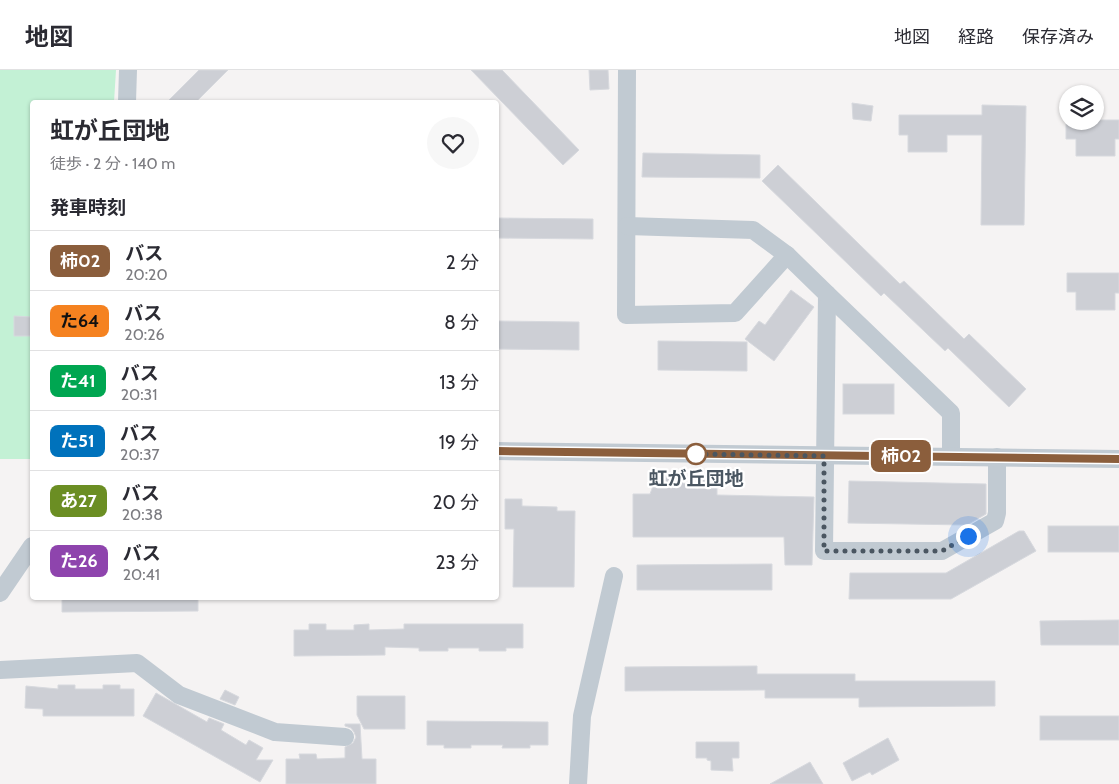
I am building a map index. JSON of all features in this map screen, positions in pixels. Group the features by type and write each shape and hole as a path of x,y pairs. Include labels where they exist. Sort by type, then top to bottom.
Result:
{"street":[{"path":"128,70 128,100"},
{"path":"627,70 626,315 735,313 787,255"},
{"path":"627,226 752,230 787,255 951,413 951,456"},
{"path":"827,294 824,551 942,551 995,521 997,456"},
{"path":"499,451 1119,459"},
{"path":"0,594 30,549"},
{"path":"578,784 582,716 614,576"},
{"path":"0,670 137,663 179,695 275,732 345,737"}],"green space":[{"path":"0,70 116,70 114,100 30,100 30,459 0,459"}],"building":[{"path":"199,70 228,70 198,100 169,100"},
{"path":"471,70 502,70 579,150 563,165"},
{"path":"589,70 608,70 609,89 590,90"},
{"path":"852,103 873,106 871,121 853,119"},
{"path":"982,105 1026,106 1024,225 981,225 982,135 947,135 947,152 908,152 908,135 899,135 899,115 982,115"},
{"path":"1104,120 1119,120 1119,139 1115,139 1115,156 1076,156 1076,139 1066,139 1066,130 1104,130"},
{"path":"643,153 760,155 760,178 642,177"},
{"path":"778,165 900,284 904,281 964,339 969,334 1026,389 1009,407 948,348 945,351 884,293 881,296 762,181"},
{"path":"499,218 593,219 593,239 499,238"},
{"path":"1067,273 1119,273 1119,293 1115,293 1115,310 1076,310 1076,292 1067,292"},
{"path":"791,290 814,307 774,361 745,339 759,321 765,325"},
{"path":"14,316 30,317 30,336 14,336"},
{"path":"499,321 579,322 579,350 499,349"},
{"path":"658,341 747,342 747,371 658,370"},
{"path":"843,384 894,384 894,414 843,414"},
{"path":"658,473 698,489 698,479 717,479 717,495 814,497 812,565 785,565 784,537 633,537 633,494 650,494"},
{"path":"849,481 986,484 986,514 967,525 848,523"},
{"path":"505,499 522,499 522,506 557,507 557,511 575,511 574,587 513,587 514,529 505,529"},
{"path":"1048,526 1119,526 1119,552 1048,552"},
{"path":"1019,531 1024,531 1036,551 951,599 849,599 850,573 946,573"},
{"path":"772,564 772,590 637,590 637,565"},
{"path":"62,600 198,600 198,611 62,612"},
{"path":"1119,620 1119,645 1041,645 1040,621"},
{"path":"309,624 326,624 326,630 354,630 354,625 369,624 369,630 404,629 404,624 523,624 523,648 506,648 506,651 479,651 479,648 448,648 448,651 419,651 419,648 385,647 385,655 294,656 294,630 309,630"},
{"path":"757,666 757,674 855,674 855,681 995,681 995,706 859,707 859,698 765,698 765,690 625,691 625,667"},
{"path":"58,685 75,685 75,689 103,689 103,685 120,685 120,689 134,689 134,716 43,716 43,709 25,708 26,686 58,689"},
{"path":"225,690 239,697 235,705 220,699"},
{"path":"156,693 207,722 209,718 224,724 221,730 246,745 249,740 263,748 256,760 273,760 260,782 143,716"},
{"path":"357,696 405,696 405,729 364,729 357,715"},
{"path":"1040,716 1119,716 1119,740 1040,740"},
{"path":"427,721 548,722 548,745 530,745 530,748 502,748 503,745 471,745 471,748 444,748 444,745 427,745"},
{"path":"345,724 360,724 362,759 376,759 376,784 286,784 286,759 300,759 299,754 316,754 317,759 345,758 345,747 353,743 356,737 351,728 345,726"},
{"path":"888,738 899,760 872,775 870,772 852,781 843,763"},
{"path":"696,742 739,742 739,758 732,758 733,771 711,770 711,761 707,760 707,758 696,758"},
{"path":"810,762 823,784 770,784"}],"bus line":[{"name":"柿02","path":"499,451 1119,459"}],"place":[{"name":"虹が丘団地","path":"696,454"}],"route":[{"path":"696,454 692,454 824,456 824,551 942,551 968,536"}]}
